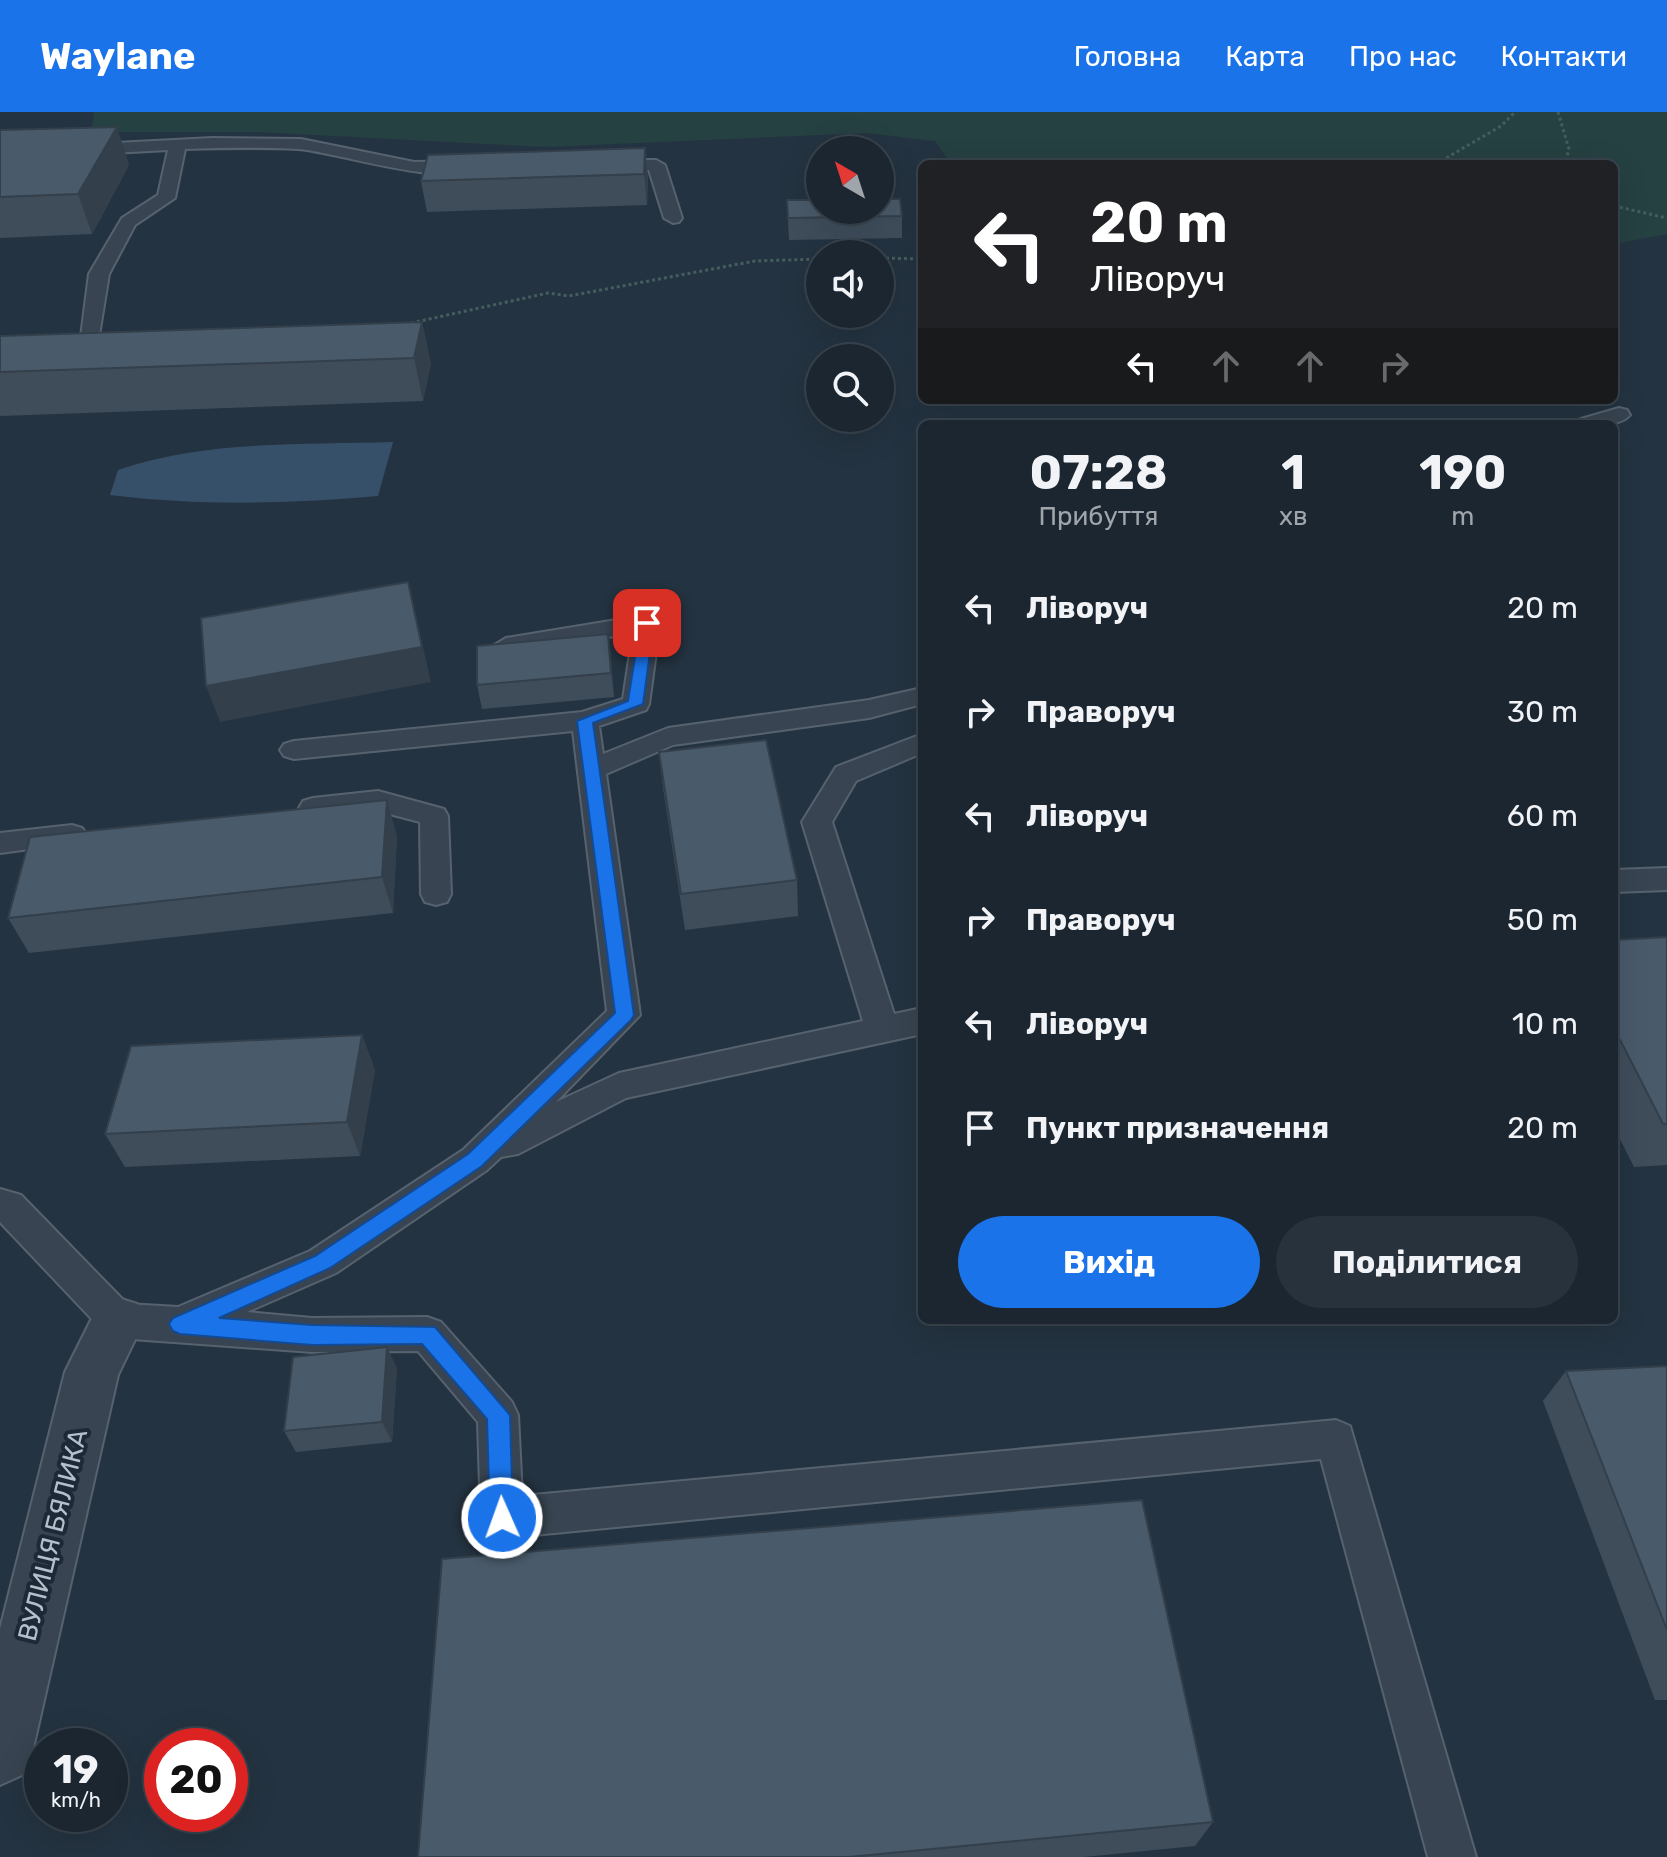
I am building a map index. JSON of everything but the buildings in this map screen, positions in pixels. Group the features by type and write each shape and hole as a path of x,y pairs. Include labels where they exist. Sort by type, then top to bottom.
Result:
{"street":[{"name":"ВУЛИЦЯ БЯЛИКА","path":"0,1753 92,1372 118,1321"}],"lane":[{"path":"0,154 178,145 301,144 414,167 490,166"},
{"path":"0,354 89,350 99,274 128,222 166,198 178,145"},
{"path":"581,165 656,165 673,218"},
{"path":"1602,420 1619,415"},
{"path":"294,750 585,721 636,704 647,623 499,647"},
{"path":"591,770 668,737 869,709 918,697"},
{"path":"475,1160 624,1015 585,721"},
{"path":"882,1029 817,822 846,774 918,745"},
{"path":"284,811 378,801 434,816 436,894"},
{"path":"0,843 95,833"},
{"path":"1618,881 1667,879"},
{"path":"180,1324 323,1262 475,1160 619,1086 918,1022"},
{"path":"0,1204 8,1206 118,1321 312,1335 427,1334 498,1415 502,1518 1336,1439 1452,1857"}],"path":[{"path":"1443,160 1501,126 1515,112"},
{"path":"1558,112 1569,149 1566,160"},
{"path":"1618,207 1667,218"},
{"path":"894,258 918,259"},
{"path":"406,324 548,293 569,296 755,261 806,259"}],"green space":[{"path":"94,112 1667,112 1667,234 1618,243 1618,160 948,160 935,141 866,133 546,147 256,132 91,132"}],"water":[{"path":"393,442 378,496 244,503 110,495 118,470 184,453 289,444"}],"route":[{"path":"502,1518 498,1415 427,1334 312,1335 180,1324 323,1262 475,1160 624,1015 585,721 636,704 647,623"}]}
